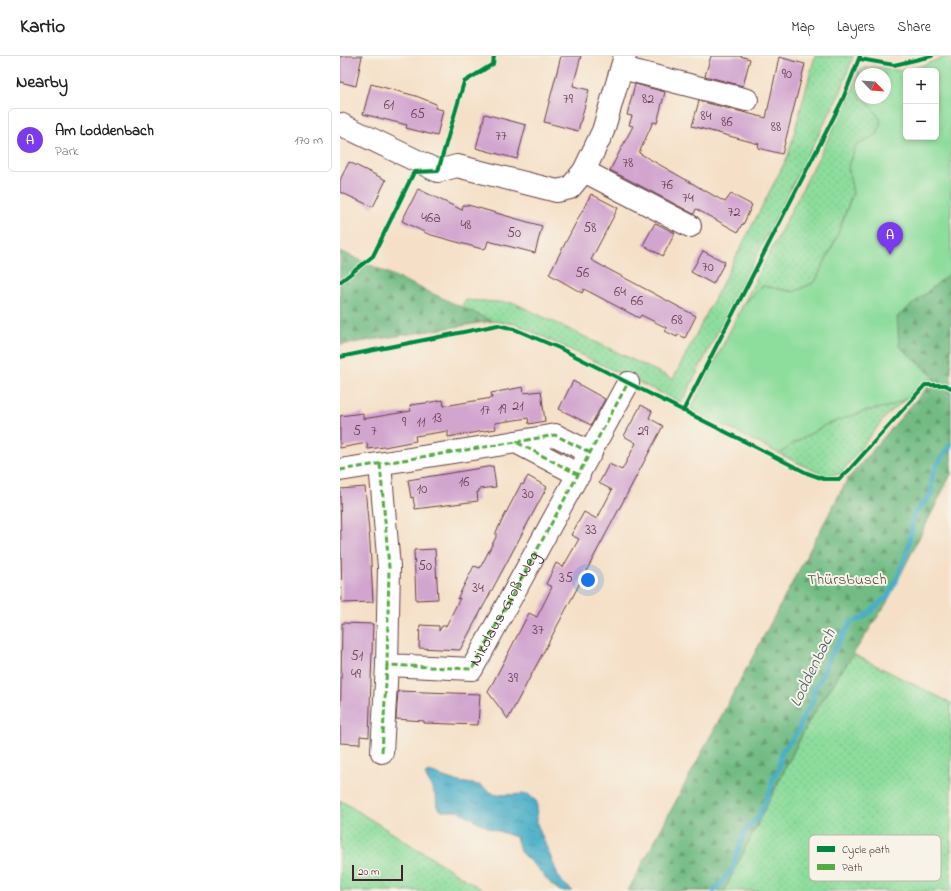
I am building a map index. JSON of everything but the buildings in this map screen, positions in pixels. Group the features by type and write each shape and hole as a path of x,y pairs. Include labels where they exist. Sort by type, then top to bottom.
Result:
{"street":[{"path":"340,124 438,171 457,166 557,191 570,188 584,170 603,131 623,62 747,100"},
{"path":"584,170 690,226"},
{"name":"Nikolaus-Groß-Weg","path":"387,665 472,669 628,383"},
{"path":"340,470 555,435 591,453"},
{"path":"516,442 579,475"},
{"path":"380,464 389,567 387,665 382,752"}],"green space":[{"path":"815,56 853,56 841,91 686,394 680,402 516,324 492,321 461,308 465,300 514,303 673,379 788,156"},
{"path":"951,56 951,272 897,317 899,346 935,378 921,382 908,397 891,406 865,411 825,425 791,445 780,454 691,409 743,305 763,286 794,292 815,282 836,239 853,193 848,166 856,146 878,134 881,120 869,104 891,104 891,70 903,70 903,140 939,140 939,68 913,68"},
{"path":"855,82 855,104 869,104 881,120 878,134 856,146 848,166 853,192 836,239 815,282 794,292 763,286 743,305 851,94"},
{"path":"340,251 492,321 340,345"},
{"name":"Thürsbusch","path":"951,272 951,474 886,604 809,721 724,891 628,891 847,480 935,378 899,346 897,317"},
{"path":"908,397 886,416 840,474 825,476 780,454 791,445 825,425 865,411 891,406"},
{"path":"853,654 951,703 951,891 724,891 809,721"},
{"path":"340,800 484,891 340,891"}],"water":[{"path":"429,772 459,782 479,785 496,795 528,794 537,802 537,824 558,875 563,883 573,891 560,891 551,884 520,852 516,837 489,828 459,811 442,811 437,807 436,797 425,774"}],"waterway":[{"name":"Loddenbach","path":"714,891 732,870 744,832 758,818 772,786 773,777 779,769 781,753 799,730 804,714 812,704 814,689 821,679 829,658 851,622 863,618 888,596 896,581 908,549 914,514 932,493 932,479 936,467 951,444"}],"marked path":[{"path":"380,464 389,567 387,665 472,669 628,383"},
{"path":"516,442 555,435 591,453"},
{"path":"340,470 516,442 579,475"},
{"path":"382,752 387,665"}],"cycle path":[{"path":"340,282 373,256 414,172 438,171 464,82 493,64 494,56"},
{"path":"683,411 842,101 860,56"},
{"path":"860,59 894,65 932,56"},
{"path":"340,357 498,325 514,329 559,348 807,473 824,479 839,479 849,470 925,385 945,385 951,388"}],"place":[{"name":"Am Loddenbach","path":"890,255"}]}
